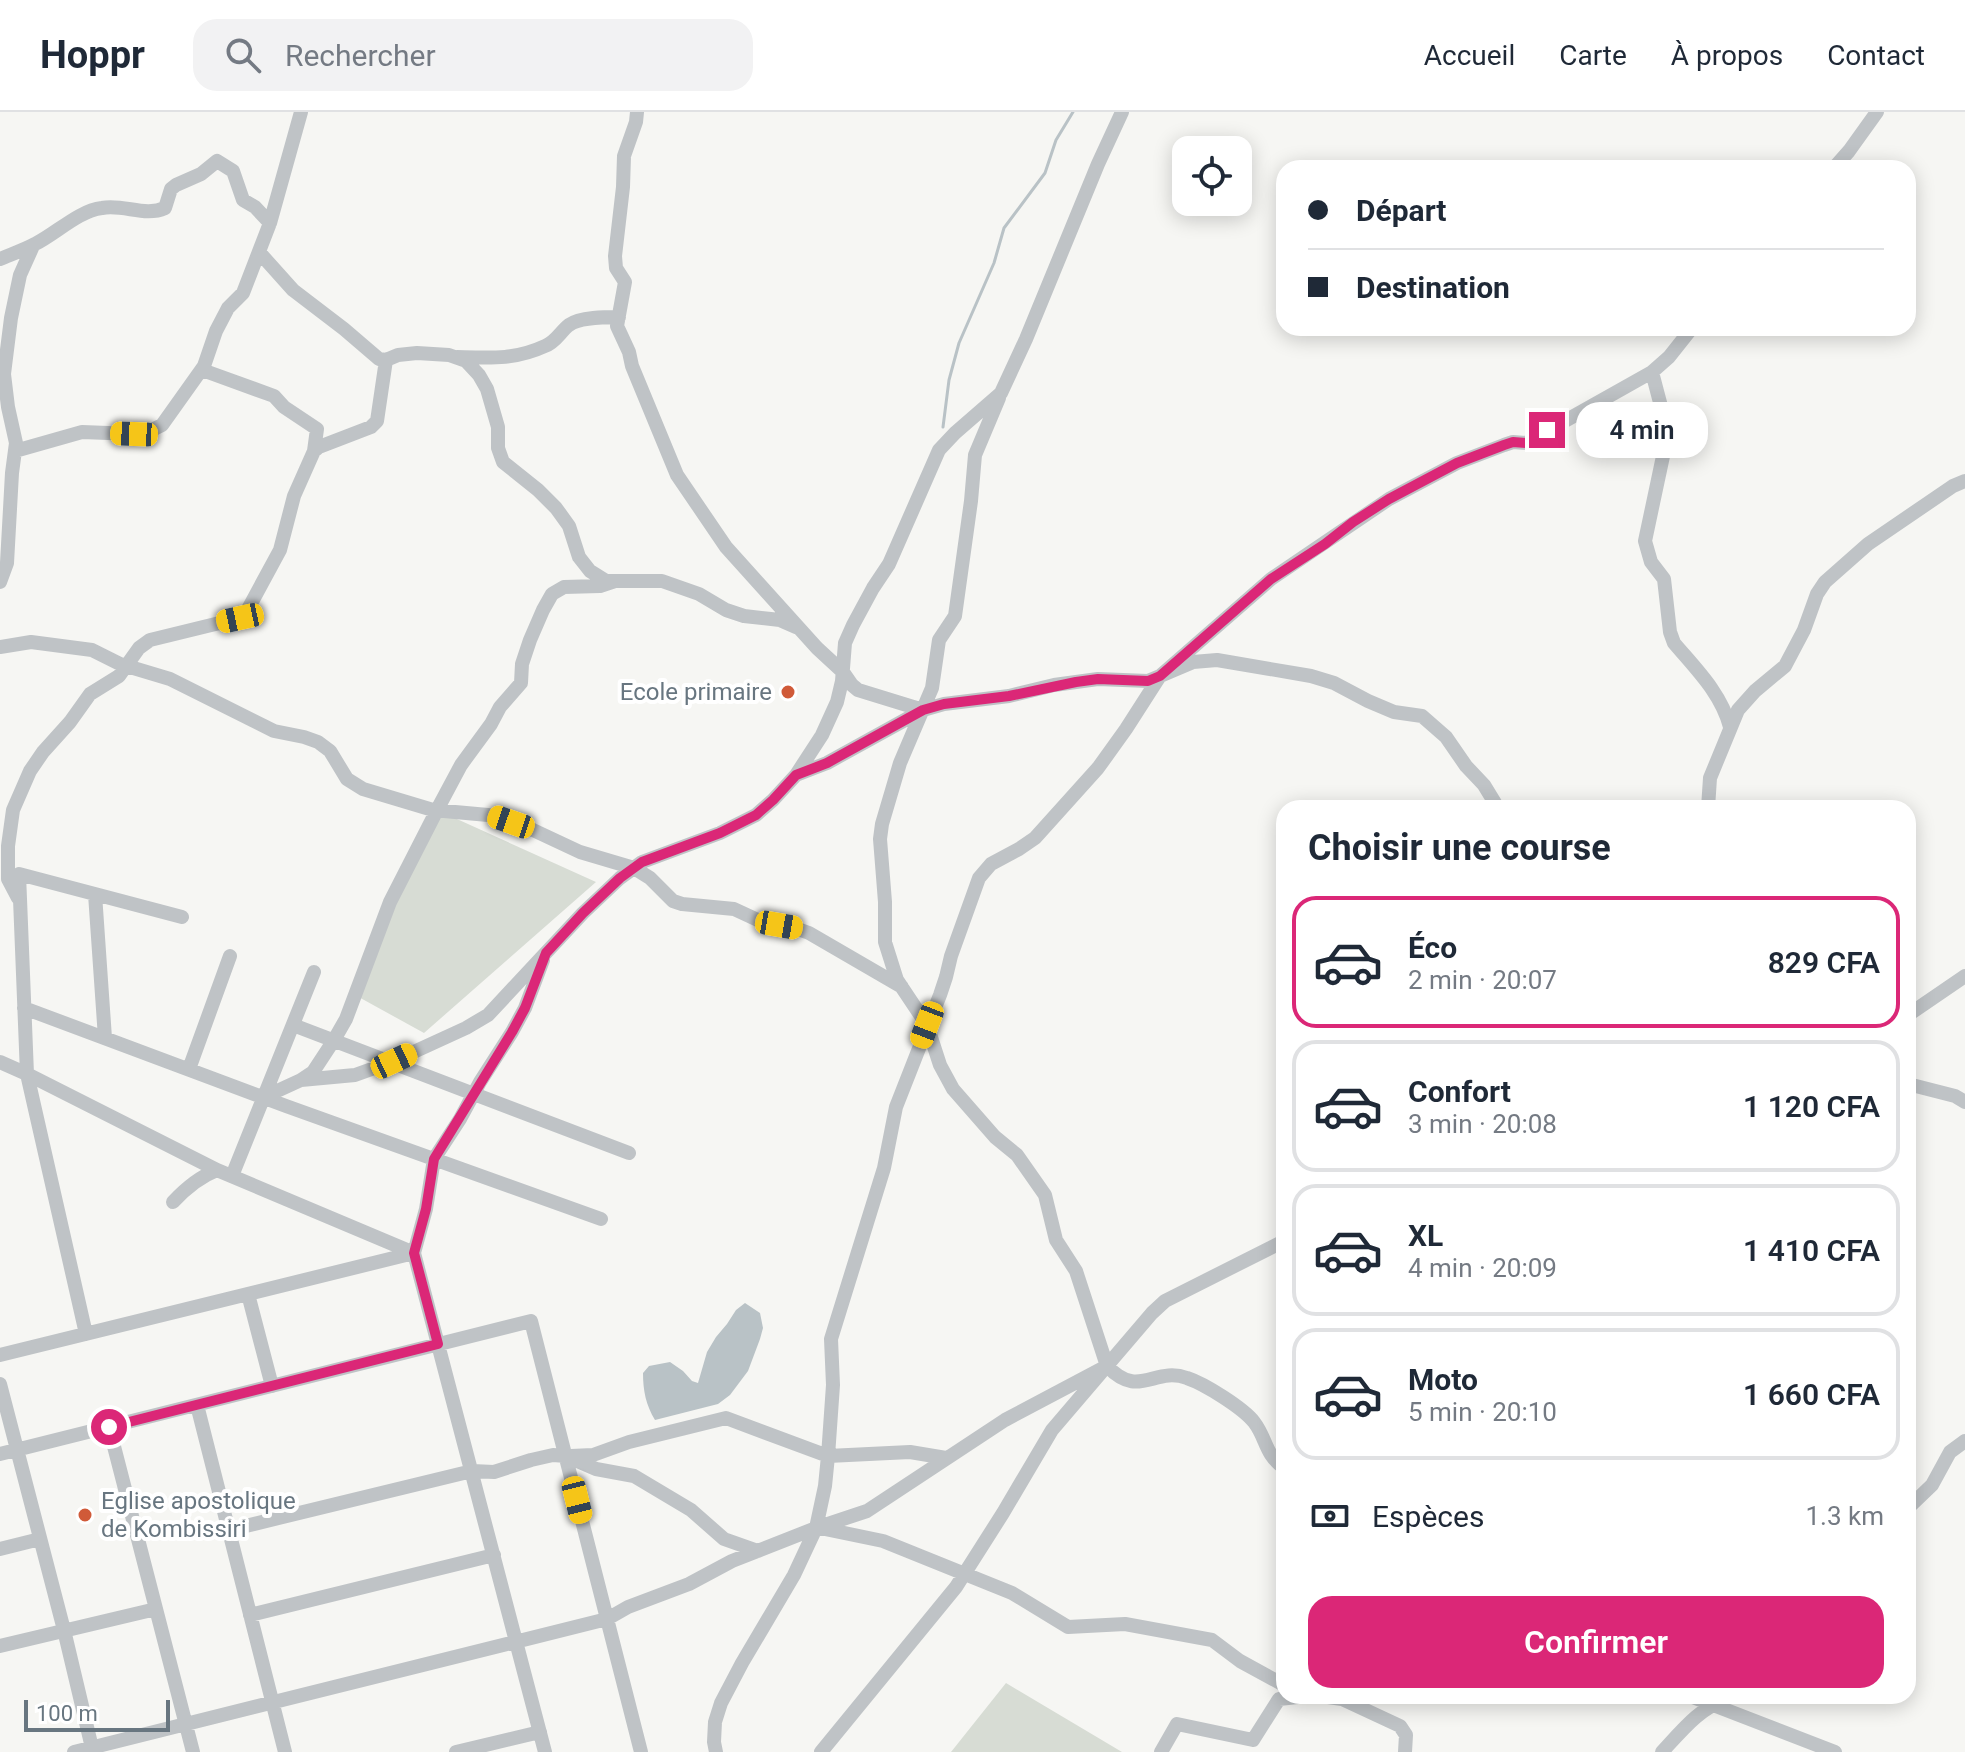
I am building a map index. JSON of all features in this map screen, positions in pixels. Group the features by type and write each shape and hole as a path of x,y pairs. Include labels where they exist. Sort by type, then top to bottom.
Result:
{"street":[{"path":"15,451 82,432 134,434 162,425 204,366 228,308 243,293 270,223 301,112"},
{"path":"637,112 624,156 615,256 616,268 625,282 617,326 677,475 726,547 852,685 858,690 923,710"},
{"path":"1122,112 975,455 955,616 939,640 932,688 900,763 882,824 885,942 902,987 927,1025 940,1065 953,1089 995,1137 1017,1155 1045,1195 1056,1240 1076,1271 1107,1366 1126,1381 1137,1382 1172,1375 1186,1377 1203,1386 1243,1411 1255,1424 1267,1450 1276,1460"},
{"path":"1841,160 1877,112"},
{"path":"0,259 33,246 87,212 119,207 152,212 162,210 171,189 201,174 217,161 233,171 243,200 255,207 270,223"},
{"path":"0,582 7,563 16,443 4,374 20,275 33,246"},
{"path":"259,252 293,290 379,359 417,353 503,358 529,353 550,344 571,324 601,317 619,317"},
{"path":"716,1752 715,1722 721,1703 794,1575 816,1528 828,1456 833,1385 831,1339 884,1168 896,1107 940,995 979,878 991,864 1035,838 1098,768 1160,676 1271,579 1389,499 1457,463 1513,442 1526,443 1652,372 1686,336"},
{"path":"457,357 466,361 487,389 498,427 498,448 503,462 556,508 569,526 579,557 590,571 606,581 662,581 699,594 726,610 744,616 780,620 800,629"},
{"path":"314,451 371,427 377,421 386,360"},
{"path":"0,827 13,810 30,771 90,694 114,681 139,648 150,640 240,618 247,611 280,550 294,496 314,451 317,429 284,407 274,396 205,371 204,366"},
{"path":"1652,372 1663,414 1666,442 1645,541 1651,562 1664,579 1674,643 1718,697 1730,727"},
{"path":"301,1080 355,1075 391,1062 488,1015 620,878 642,862 720,833 756,815 773,800 796,775 822,735 837,702 845,643 889,564 939,450 1001,393"},
{"path":"1709,800 1710,778 1738,710 1785,666 1825,582 1868,544 1965,481"},
{"path":"264,1097 313,1072 334,1040 346,1019 382,920 437,810 461,765 500,707 521,683 522,664 530,640 552,594 564,587 600,586 615,580"},
{"path":"0,647 31,642 92,650 128,666 170,679 274,731 318,742 330,751 347,779 363,789 437,810 488,815 533,830 580,852 634,868 650,878 673,901 734,909 762,922 809,933 902,987"},
{"path":"796,775 827,763 923,710 944,704 1009,696 1098,679 1148,681 1193,662 1217,660 1311,676 1334,683 1394,712 1422,716 1446,737 1493,800"},
{"path":"13,810 8,879 20,902"},
{"path":"86,1334 27,1074 19,874 182,917"},
{"path":"95,894 105,1038"},
{"path":"545,1752 414,1253 426,1209 434,1159 525,1008 546,953"},
{"path":"189,1069 230,956"},
{"path":"232,1176 314,972"},
{"path":"1916,1010 1965,976"},
{"path":"24,1008 601,1219"},
{"path":"293,1025 629,1153"},
{"path":"0,1062 217,1170 414,1253"},
{"path":"1916,1086 1955,1096 1965,1102"},
{"path":"173,1202 190,1184 217,1170"},
{"path":"821,1752 956,1587 1052,1430 1152,1313 1165,1301 1276,1245"},
{"path":"0,1355 414,1253"},
{"path":"248,1294 272,1386"},
{"path":"0,1454 531,1321 641,1752"},
{"path":"74,1752 93,1750 185,1724 607,1619 628,1607 689,1584 732,1561 867,1511 1005,1420 1107,1366"},
{"path":"0,1384 93,1750"},
{"path":"197,1405 285,1752"},
{"path":"229,1530 472,1471 494,1472 553,1455 593,1455 629,1442 726,1418 828,1456 910,1452 946,1458"},
{"path":"109,1427 193,1752"},
{"path":"1916,1500 1932,1485 1950,1452 1965,1441"},
{"path":"566,1456 596,1469 634,1476 691,1510 724,1539 758,1551"},
{"path":"816,1528 883,1541 1012,1593 1068,1627 1125,1624 1212,1640 1240,1661 1276,1681"},
{"path":"0,1549 40,1539"},
{"path":"250,1615 494,1555"},
{"path":"0,1646 156,1609"},
{"path":"1161,1752 1177,1724 1253,1740 1276,1704"},
{"path":"1353,1704 1400,1726 1406,1735 1405,1752"},
{"path":"1662,1752 1694,1717 1713,1704 1835,1752"},
{"path":"456,1752 540,1732"}],"shaded area":[{"path":"437,810 596,882 424,1033 355,995"},
{"path":"745,1303 760,1313 763,1328 748,1371 730,1395 718,1404 655,1420 646,1398 643,1373 649,1366 670,1362 698,1383 707,1352 736,1310"},
{"path":"1006,1683 1122,1752 951,1752"}],"waterway":[{"path":"943,427 949,380 959,343 994,263 1004,228 1045,173 1056,140 1073,112"}],"place":[{"name":"Ecole primaire","path":"788,692"},
{"name":"Eglise apostolique de Kombissiri","path":"85,1515"}],"route":[{"path":"109,1427 438,1344 414,1253 426,1209 434,1159 512,1032 525,1008 546,953 583,913 642,862 720,833 756,815 796,775 827,763 923,710 1054,685 1098,679 1148,681 1160,676 1271,579 1389,499 1457,463 1513,442 1526,443 1547,430"}]}
